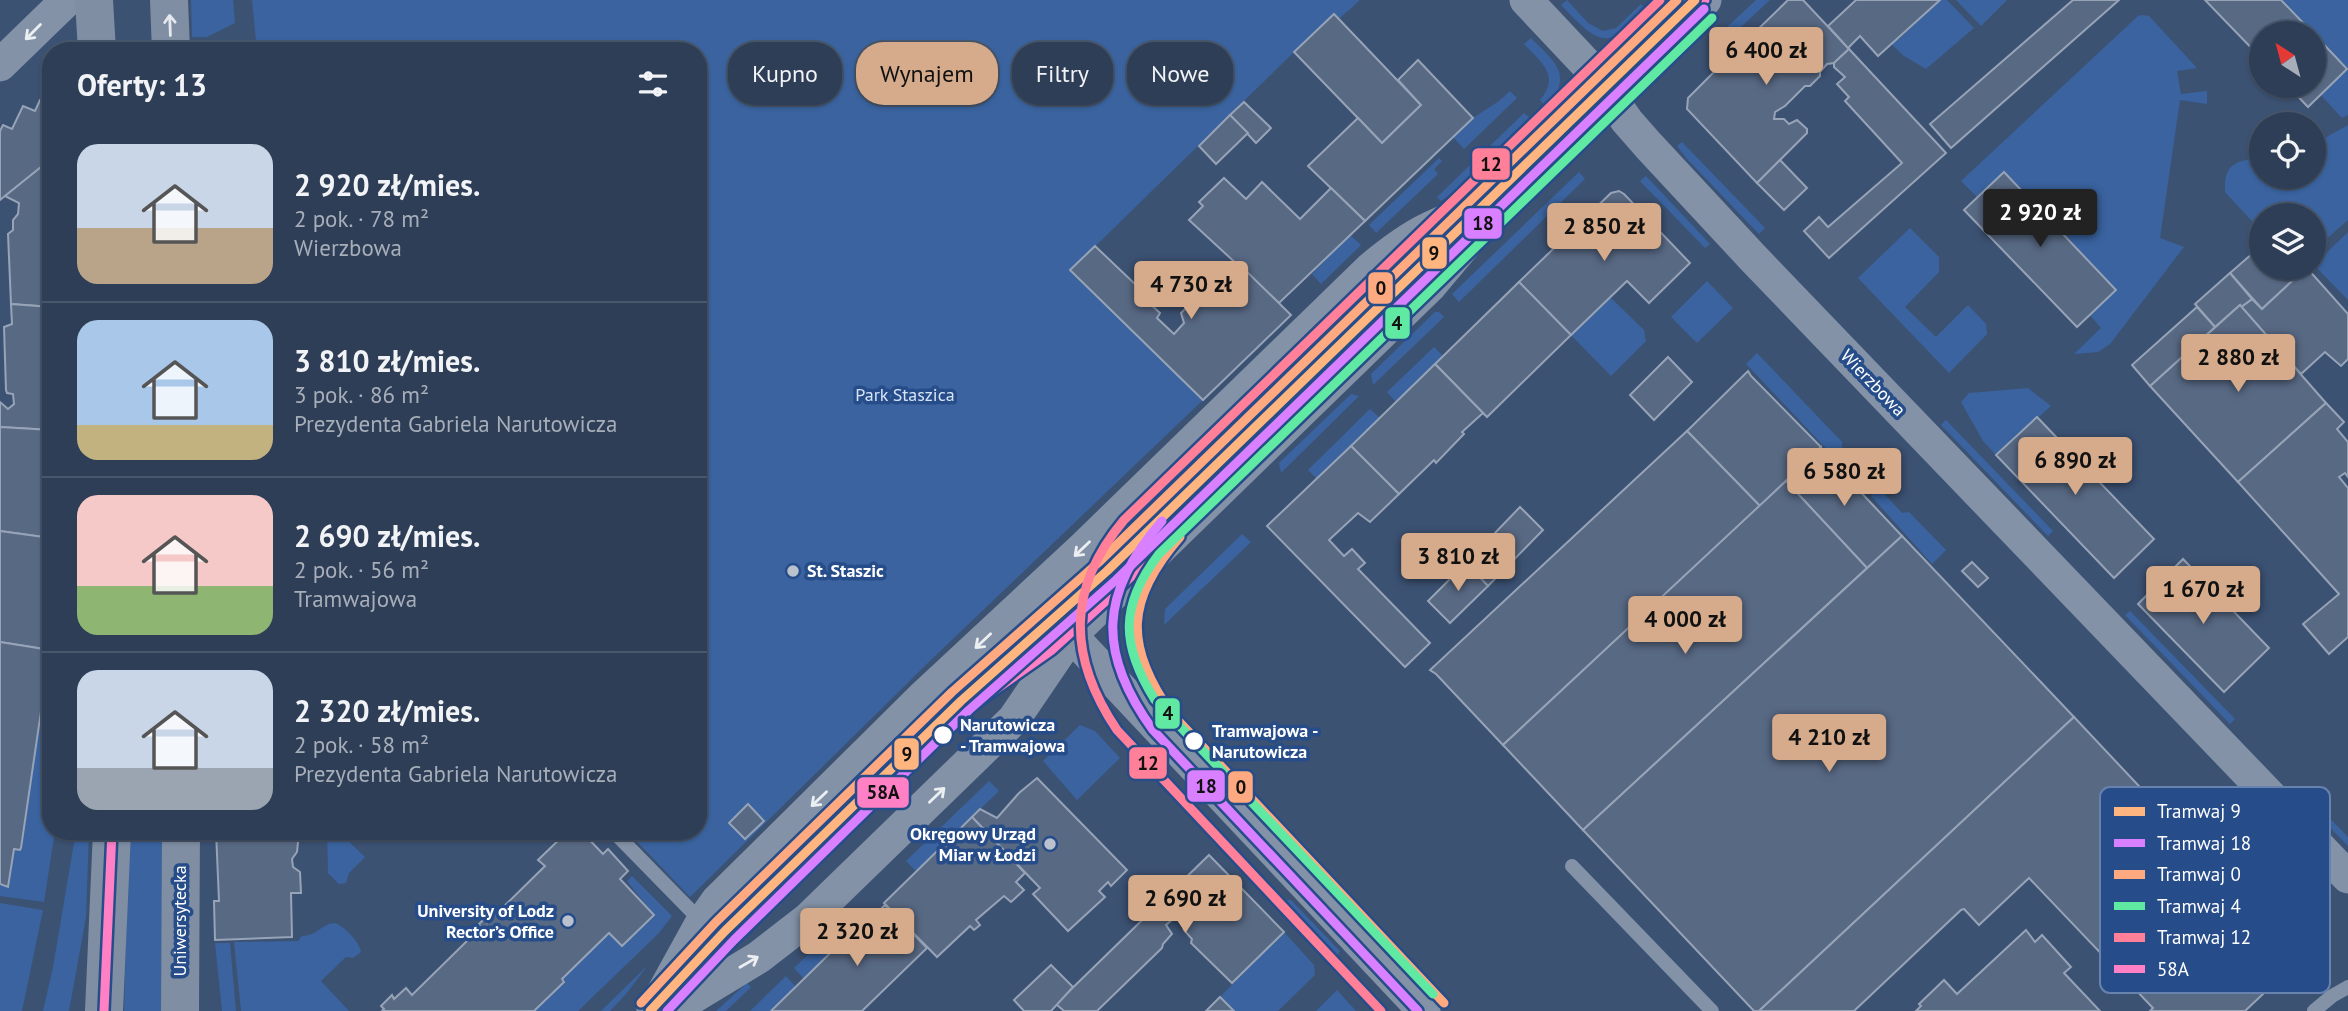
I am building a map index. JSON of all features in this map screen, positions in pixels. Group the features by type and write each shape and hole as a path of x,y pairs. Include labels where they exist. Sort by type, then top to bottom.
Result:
{"main road":[{"path":"94,0 96,42"},
{"path":"169,0 171,42"},
{"path":"104,1011 112,840"},
{"name":"Uniwersytecka","path":"180,1011 181,840"}],"street":[{"path":"0,65 67,0"},
{"name":"Wierzbowa","path":"1526,0 1590,68 1648,145 1754,259 2261,787"},
{"path":"670,1011 767,951 808,919 1014,719 1071,635 1430,286 1507,194 1705,0"},
{"path":"653,1011 702,922 735,881 925,695 1033,595 1385,256 1429,228 1507,194"},
{"path":"1033,595 1424,1011"},
{"name":"Wierzbowa","path":"2330,858 2348,877"}],"lane":[{"path":"660,1011 968,709 1071,635"},
{"path":"622,840 702,922"},
{"path":"1572,866 1712,1011"},
{"path":"2315,1011 2332,996 2348,987"}],"green space":[{"path":"191,0 233,0 235,23 207,37 192,37"},
{"name":"Park Staszica","path":"252,0 1360,0 1339,19 1333,14 1071,270 1203,400 933,658 690,897 636,840 707,840 707,42 256,42"},
{"path":"1567,0 1588,23 1603,31 1616,28 1641,4 1647,11 1622,33 1603,38 1584,28 1561,5"},
{"path":"1756,0 1770,0 1717,49 1711,42"},
{"path":"1940,0 1947,0 1974,28 1926,69 1904,56 1891,44"},
{"path":"1956,0 2007,0 1981,26"},
{"path":"2281,0 2348,0 2348,115 2342,118 2324,98 2326,98 2326,88 2347,68 2326,46 2326,21 2301,21"},
{"path":"2138,16 2149,16 2197,68 2177,71 2181,94 2207,91 2207,104 2180,100 2160,238 2184,247 2110,344 2098,352 2074,354 2101,328 2090,315 2116,289 2004,172 1977,197 1961,181"},
{"path":"1531,38 1554,62 1560,77 1555,96 1547,107 1540,100 1549,84 1549,76 1542,63 1524,44"},
{"path":"1510,91 1517,98 1464,149 1453,137 1473,118"},
{"path":"1524,113 1533,121 1466,184 1441,201 1437,197"},
{"path":"2348,125 2348,220 2326,239 2326,203 2249,203 2249,218 2225,192 2229,169 2238,162 2249,159 2249,189 2326,189 2326,137"},
{"path":"1682,142 1765,228 1759,234 1687,159 1677,146"},
{"path":"1439,158 1442,161 1434,169 1438,174 1376,233 1369,225"},
{"path":"1579,172 1585,179 1459,302 1452,294"},
{"path":"1646,176 1710,244 1705,248 1640,181"},
{"path":"1910,228 1939,257 1939,272 1905,307 1936,337 1968,305 1986,324 1987,334 1949,373 1858,278"},
{"path":"2348,232 2348,300 2326,277 2326,253"},
{"path":"1350,235 1361,245 1321,284 1312,274"},
{"path":"1707,281 1733,308 1697,343 1671,317"},
{"path":"1610,297 1644,330 1646,341 1611,376 1571,335"},
{"path":"1435,312 1444,317 1373,385 1371,374"},
{"path":"1434,347 1443,356 1396,402 1387,392"},
{"path":"1757,353 1842,442 1842,450 1866,475 1858,482 1746,364"},
{"path":"2028,388 2051,406 1996,455 1983,441 1961,402 1969,393"},
{"path":"1351,394 1359,396 1281,473 1279,463"},
{"path":"1370,409 1380,418 1317,479 1308,470"},
{"path":"1946,420 2053,531 2048,536 1941,425"},
{"path":"1879,488 1902,513 1909,512 1946,550 1932,564 1871,496"},
{"path":"1242,534 1251,542 1164,625 1165,609"},
{"path":"2130,611 2235,719 2230,724 2125,615"},
{"path":"935,699 943,706 748,893"},
{"path":"42,703 42,840 54,840 44,902 0,896 0,884 8,886 14,849 20,850"},
{"path":"1080,725 1095,731 1120,758 1077,800 1043,761"},
{"path":"989,781 999,791 916,871 906,861"},
{"path":"2330,819 2348,837 2348,846 2330,828"},
{"path":"74,840 89,840 86,917 69,1011 43,1011"},
{"path":"129,840 163,840 161,1011 124,1011"},
{"path":"327,840 347,840 365,857 349,873 346,883 339,884 328,873"},
{"path":"632,876 672,916 659,933 578,1011 534,1011 609,933 622,946 654,915 627,881"},
{"path":"1285,900 1291,900 1340,951 1335,960 1282,904"},
{"path":"0,903 43,910 22,1011 0,1011"},
{"path":"335,923 351,935 361,952 353,958 346,957 321,981 349,1011 241,1011 234,942 298,941 302,936"},
{"path":"840,924 850,934 804,979 794,968"},
{"path":"1284,932 1314,965 1315,975 1278,1011 1234,1011 1220,997"},
{"path":"215,943 230,943 236,1011 222,1011"},
{"path":"648,965 610,1011 601,1011"},
{"path":"786,976 796,987 771,1011 750,1011"},
{"path":"747,983 751,987 726,1011 716,1011"},
{"path":"1337,990 1356,1011 1316,1011"}],"shaded area":[{"path":"707,342 710,358 707,370"}],"building":[{"path":"1788,0 1803,0 1849,49 1834,63 1827,64 1810,86 1805,86 1775,112 1774,119 1784,119 1789,124 1797,120 1807,129 1807,133 1757,183 1687,109 1688,98 1734,52 1737,45 1749,38"},
{"path":"1856,0 1940,0 1878,56 1860,36 1848,48 1828,26"},
{"path":"2073,0 2119,0 1951,148 1930,124"},
{"path":"2205,0 2281,0 2301,21 2249,21 2249,46"},
{"path":"1334,14 1421,105 1382,143 1294,52"},
{"path":"2326,47 2347,69 2326,89"},
{"path":"1849,49 1946,153 1829,258 1804,231 1819,217 1828,227 1902,163 1845,101 1849,97 1837,84 1845,77 1834,67 1834,63"},
{"path":"1418,60 1473,118 1365,221 1308,166 1358,118 1382,143 1421,105 1398,80"},
{"path":"2299,98 2317,98 2308,107"},
{"path":"40,100 42,101 42,166 0,200 0,131 3,125 12,129 23,106 35,111"},
{"path":"1244,102 1271,128 1256,143 1230,115"},
{"path":"1230,115 1248,133 1216,164 1199,146"},
{"path":"1780,160 1807,188 1784,210 1757,183"},
{"path":"42,166 42,306 11,304 8,234 13,230 13,220 18,214 19,203 5,196"},
{"path":"2004,172 2116,290 2077,327 1964,210"},
{"path":"1224,178 1246,199 1262,182 1300,219 1331,188 1365,221 1279,303 1189,220 1203,206 1199,202"},
{"path":"1619,191 1690,263 1649,303 1627,281 1571,335 1519,282 1611,193"},
{"path":"1095,246 1137,286 1141,285 1152,296 1148,302 1160,313 1157,318 1174,334 1184,323 1181,313 1189,305 1197,308 1239,264 1291,315 1203,400 1070,270"},
{"path":"2249,256 2249,280 2293,280 2262,309 2230,273"},
{"path":"2230,273 2252,299 2241,307 2240,305 2215,327 2195,304"},
{"path":"2293,280 2318,280 2348,314 2348,359 2341,366 2325,352 2301,374 2241,307 2252,299 2262,309"},
{"path":"1519,282 1571,335 1487,417 1435,364"},
{"path":"11,304 42,306 42,429 0,427 0,402 8,409 14,404 13,394 7,393 6,390 4,327 12,324"},
{"path":"2240,305 2326,403 2238,482 2150,386"},
{"path":"2197,307 2215,327 2150,386 2132,365"},
{"path":"1668,357 1692,382 1654,420 1630,395"},
{"path":"1435,364 1483,413 1462,432 1464,434 1436,463 1434,460 1399,494 1351,446"},
{"path":"1748,371 1821,447 1760,506 1687,431"},
{"path":"2326,403 2344,422 2337,429 2348,442 2348,477 2345,473 2339,477 2348,488 2348,637 2329,654 2303,624 2339,594 2238,482"},
{"path":"2037,417 2081,463 2082,460 2088,466 2085,467 2154,539 2114,578 1996,455"},
{"path":"0,427 42,429 42,537 0,531"},
{"path":"1687,431 1760,506 1503,745 1430,670"},
{"path":"1351,446 1399,494 1370,522 1358,513 1329,540 1344,556 1352,549 1365,563 1358,569 1430,643 1405,667 1267,526"},
{"path":"1821,447 1902,536 1867,568 1786,481"},
{"path":"1786,481 1867,568 1583,830 1503,745"},
{"path":"1520,507 1543,530 1488,586 1466,563"},
{"path":"0,531 42,537 42,649 0,642"},
{"path":"1438,535 1456,552 1440,567 1423,550"},
{"path":"1902,536 2074,717 1759,1011 1754,1011 1583,830"},
{"path":"2183,559 2269,648 2224,692 2138,604"},
{"path":"1972,562 1988,578 1978,587 1962,571"},
{"path":"1466,563 1488,586 1450,623 1428,601"},
{"path":"0,642 42,649 42,705 21,848 14,849 8,887 0,884"},
{"path":"2074,717 2140,787 2100,787 2100,952 2029,878 1979,925 1964,909 1961,910 1854,1011 1759,1011"},
{"name":"Okręgowy Urząd Miar w Łodzi","path":"1037,778 1127,870 1111,886 1108,882 1099,891 1105,897 1068,931 1033,894 1040,888 972,817 980,809 997,818 1019,793"},
{"path":"748,804 764,821 745,839 729,823"},
{"path":"972,817 1025,873 1016,882 1024,890 1011,902 1004,896 976,920 980,925 974,930 970,926 937,957 884,903"},
{"path":"216,840 298,840 297,852 292,859 293,867 300,872 301,893 291,893 292,937 215,940 214,901 219,901"},
{"name":"University of Lodz Rector’s Office","path":"559,840 590,840 603,854 608,849 628,871 620,879 654,915 622,946 609,933 534,1011 382,1011 384,1009 381,1006 392,995 394,999 406,988 412,995 469,939 466,936 480,926 484,919 487,923 545,866 538,860"},
{"path":"1209,855 1284,932 1232,983 1191,943 1192,939 1183,927 1186,923 1183,919 1173,919 1166,925 1172,934 1162,948 1097,1011 1064,1011 1056,1004"},
{"path":"885,905 927,948 862,1011 771,1011 861,923 864,926"},
{"path":"2026,930 2035,942 2042,935 2071,967 2064,973 2100,1011 1916,1011 1921,1006 1919,1004 1944,980 1957,994"},
{"path":"1051,965 1073,987 1051,1011 1024,1011 1014,1000"},
{"path":"2139,993 2264,993 2245,1011 2150,1011 2153,1008"},
{"path":"1220,997 1234,1011 1206,1011"}],"tram line":[{"name":"12","path":"1381,1011 1117,730 1089,676 1082,650 1080,624 1083,598 1105,546 1124,520 1660,0"},
{"name":"0","path":"641,1003 716,922 952,692 1099,562 1677,0"},
{"name":"9","path":"650,1011 725,931 961,701 1107,571 1695,0"},
{"name":"18","path":"667,1011 734,940 969,710 1116,580 1704,9"},
{"name":"4","path":"1433,994 1155,700 1136,662 1131,644 1131,609 1146,573 1159,554 1712,18"},
{"name":"18","path":"1162,521 1141,547 1126,573 1117,598 1113,624 1115,649 1122,675 1135,702 1153,730 1418,1011"},
{"name":"0","path":"1180,537 1149,582 1137,624 1145,667 1156,689 1172,714 1444,1003"}],"transit line":[{"name":"58A","path":"661,1011 968,709 1052,650 1106,601 1430,286 1507,194 1705,0"},
{"name":"58A","path":"104,1011 112,840"}],"place":[{"name":"St. Staszic","path":"793,571"},
{"name":"Narutowicza - Tramwajowa","path":"943,735"},
{"name":"Tramwajowa - Narutowicza","path":"1194,741"},
{"name":"Okręgowy Urząd Miar w Łodzi","path":"1050,844"},
{"name":"University of Lodz Rector’s Office","path":"568,921"}]}
